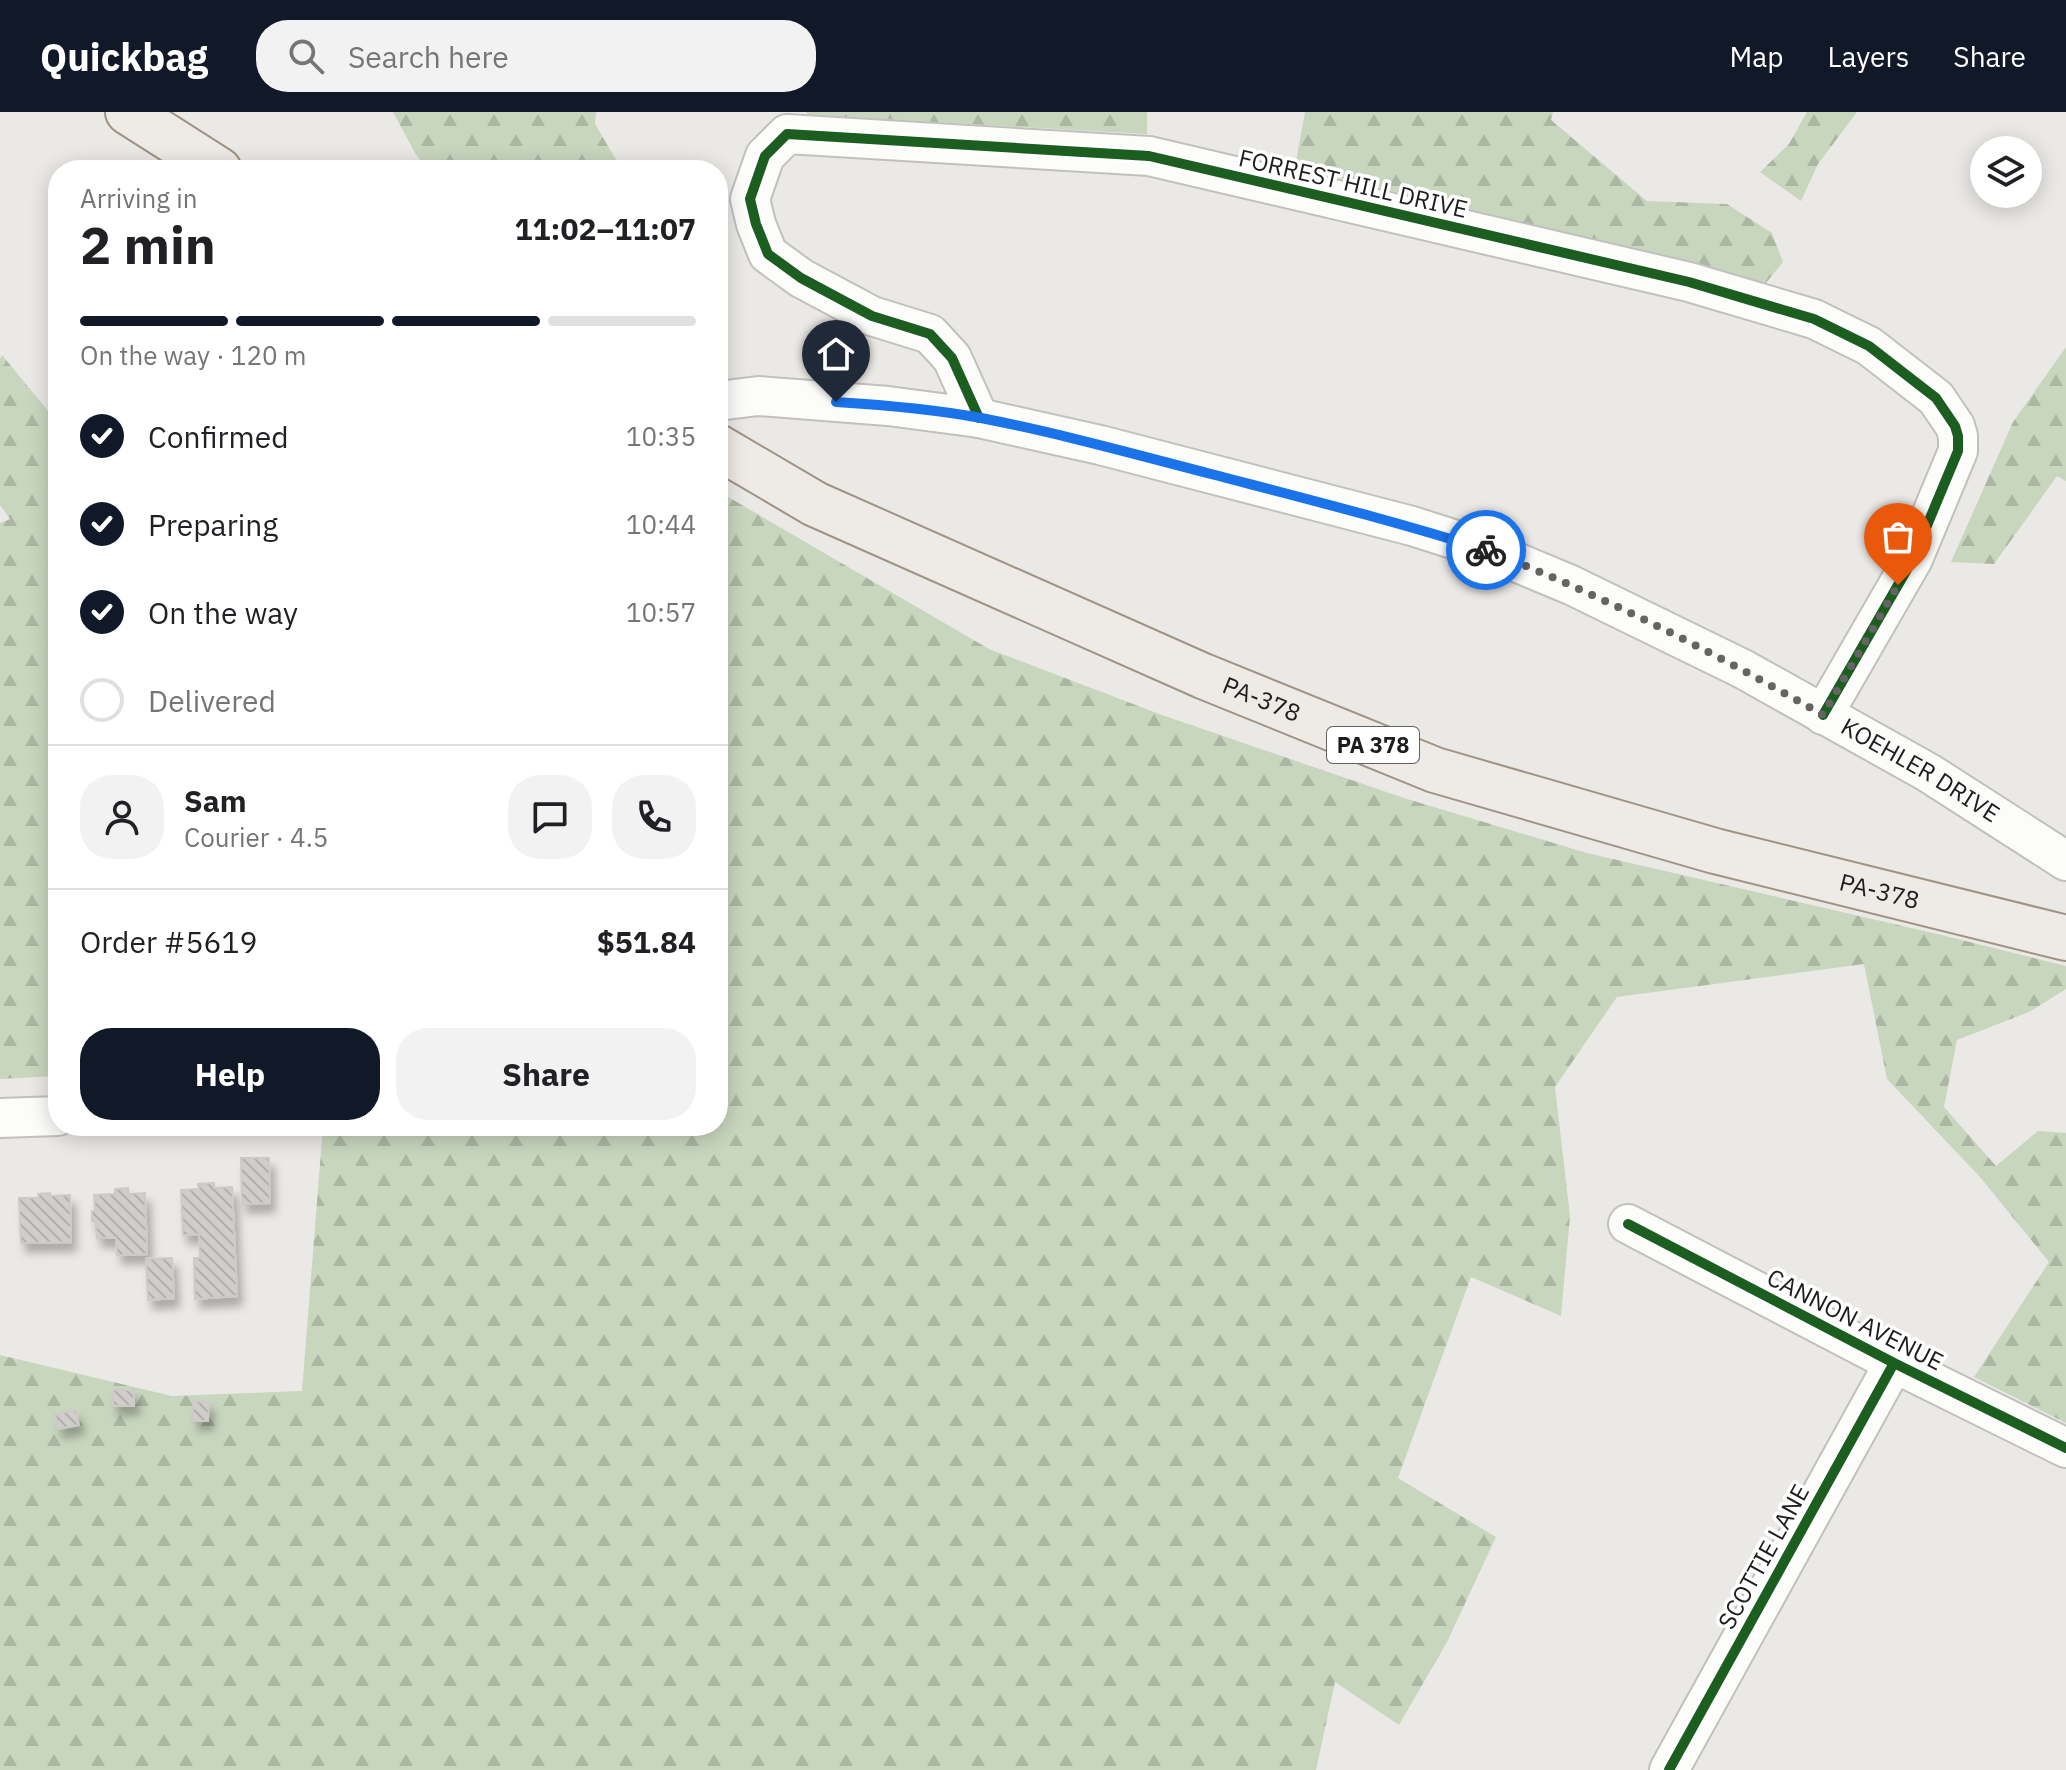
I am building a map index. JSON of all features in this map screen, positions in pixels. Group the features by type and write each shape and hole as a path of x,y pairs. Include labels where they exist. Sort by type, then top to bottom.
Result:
{"main road":[{"path":"128,112 203,160"},
{"name":"PA-378","path":"728,453 815,504 1203,676 1435,770 1715,851 2066,938"}],"street":[{"name":"FORREST HILL DRIVE","path":"979,418 952,358 930,334 872,316 801,278 768,254 750,199 765,156 787,134 1149,156 1689,282 1814,319 1869,346 1936,398 1954,424 1958,436 1958,451 1913,559 1823,715"},
{"name":"KOEHLER DRIVE","path":"728,400 758,396 888,406 979,418 1100,445 1412,526 1487,550 1571,585 1743,669 1929,773 2066,861"},
{"path":"0,1118 48,1116"},
{"name":"CANNON AVENUE","path":"1628,1224 1894,1363 2066,1448"},
{"name":"SCOTTIE LANE","path":"1669,1770 1894,1363"}],"green space":[{"path":"393,112 596,112 595,124 616,160 420,160"},
{"path":"806,112 1147,112 1147,134 808,115"},
{"path":"1305,112 1553,112 1551,120 1647,201 1727,204 1772,233 1783,262 1761,289 1685,263 1295,167"},
{"path":"1807,112 1857,112 1818,164 1801,201 1760,172 1789,144"},
{"path":"2066,347 2066,481 2057,476 1994,564 1951,562 2013,422"},
{"path":"2,355 48,411 48,1077 0,1079 0,523 10,519 0,505"},
{"path":"728,497 989,649 1162,715 1404,798 1587,853 2066,966 2066,989 2029,1012 1957,1040 1944,1107 1996,1166 2038,1131 2066,1133 2066,1423 1974,1377 2049,1262 1980,1177 1887,1079 1864,964 1617,997 1555,1087 1570,1216 1561,1316 1471,1277 1398,1478 1496,1537 1447,1642 1399,1725 1335,1682 1316,1770 0,1770 0,1355 172,1396 302,1391 322,1136 728,1136"}],"building":[{"path":"241,1158 269,1158 270,1203 242,1204"},
{"path":"214,1183 214,1188 232,1187 237,1296 195,1299 194,1258 200,1258 199,1234 183,1235 181,1190 199,1189 198,1184"},
{"path":"128,1188 129,1194 145,1193 147,1254 117,1255 116,1238 97,1238 95,1221 92,1221 94,1195 115,1194 115,1189"},
{"path":"50,1193 50,1196 70,1195 71,1242 21,1243 19,1198 39,1198 38,1194"},
{"path":"172,1258 174,1298 148,1300 146,1259"},
{"path":"113,1390 134,1390 134,1406 113,1406"},
{"path":"193,1401 209,1402 208,1421 193,1421"},
{"path":"76,1410 79,1425 58,1429 55,1414"}],"cycle path":[{"path":"979,418 952,358 930,334 872,316 801,278 768,254 750,199 765,156 787,134 1149,156 1689,282 1814,319 1869,346 1936,398 1955,426 1958,436 1958,451 1913,559 1823,715"},
{"path":"1628,1224 1894,1363 2066,1448"},
{"path":"1669,1770 1894,1363"}],"way so far":[{"path":"1486,550 1571,585 1743,669 1823,715 1898,585"}],"route":[{"path":"836,402 979,418 1100,445 1412,526 1486,550"}]}
